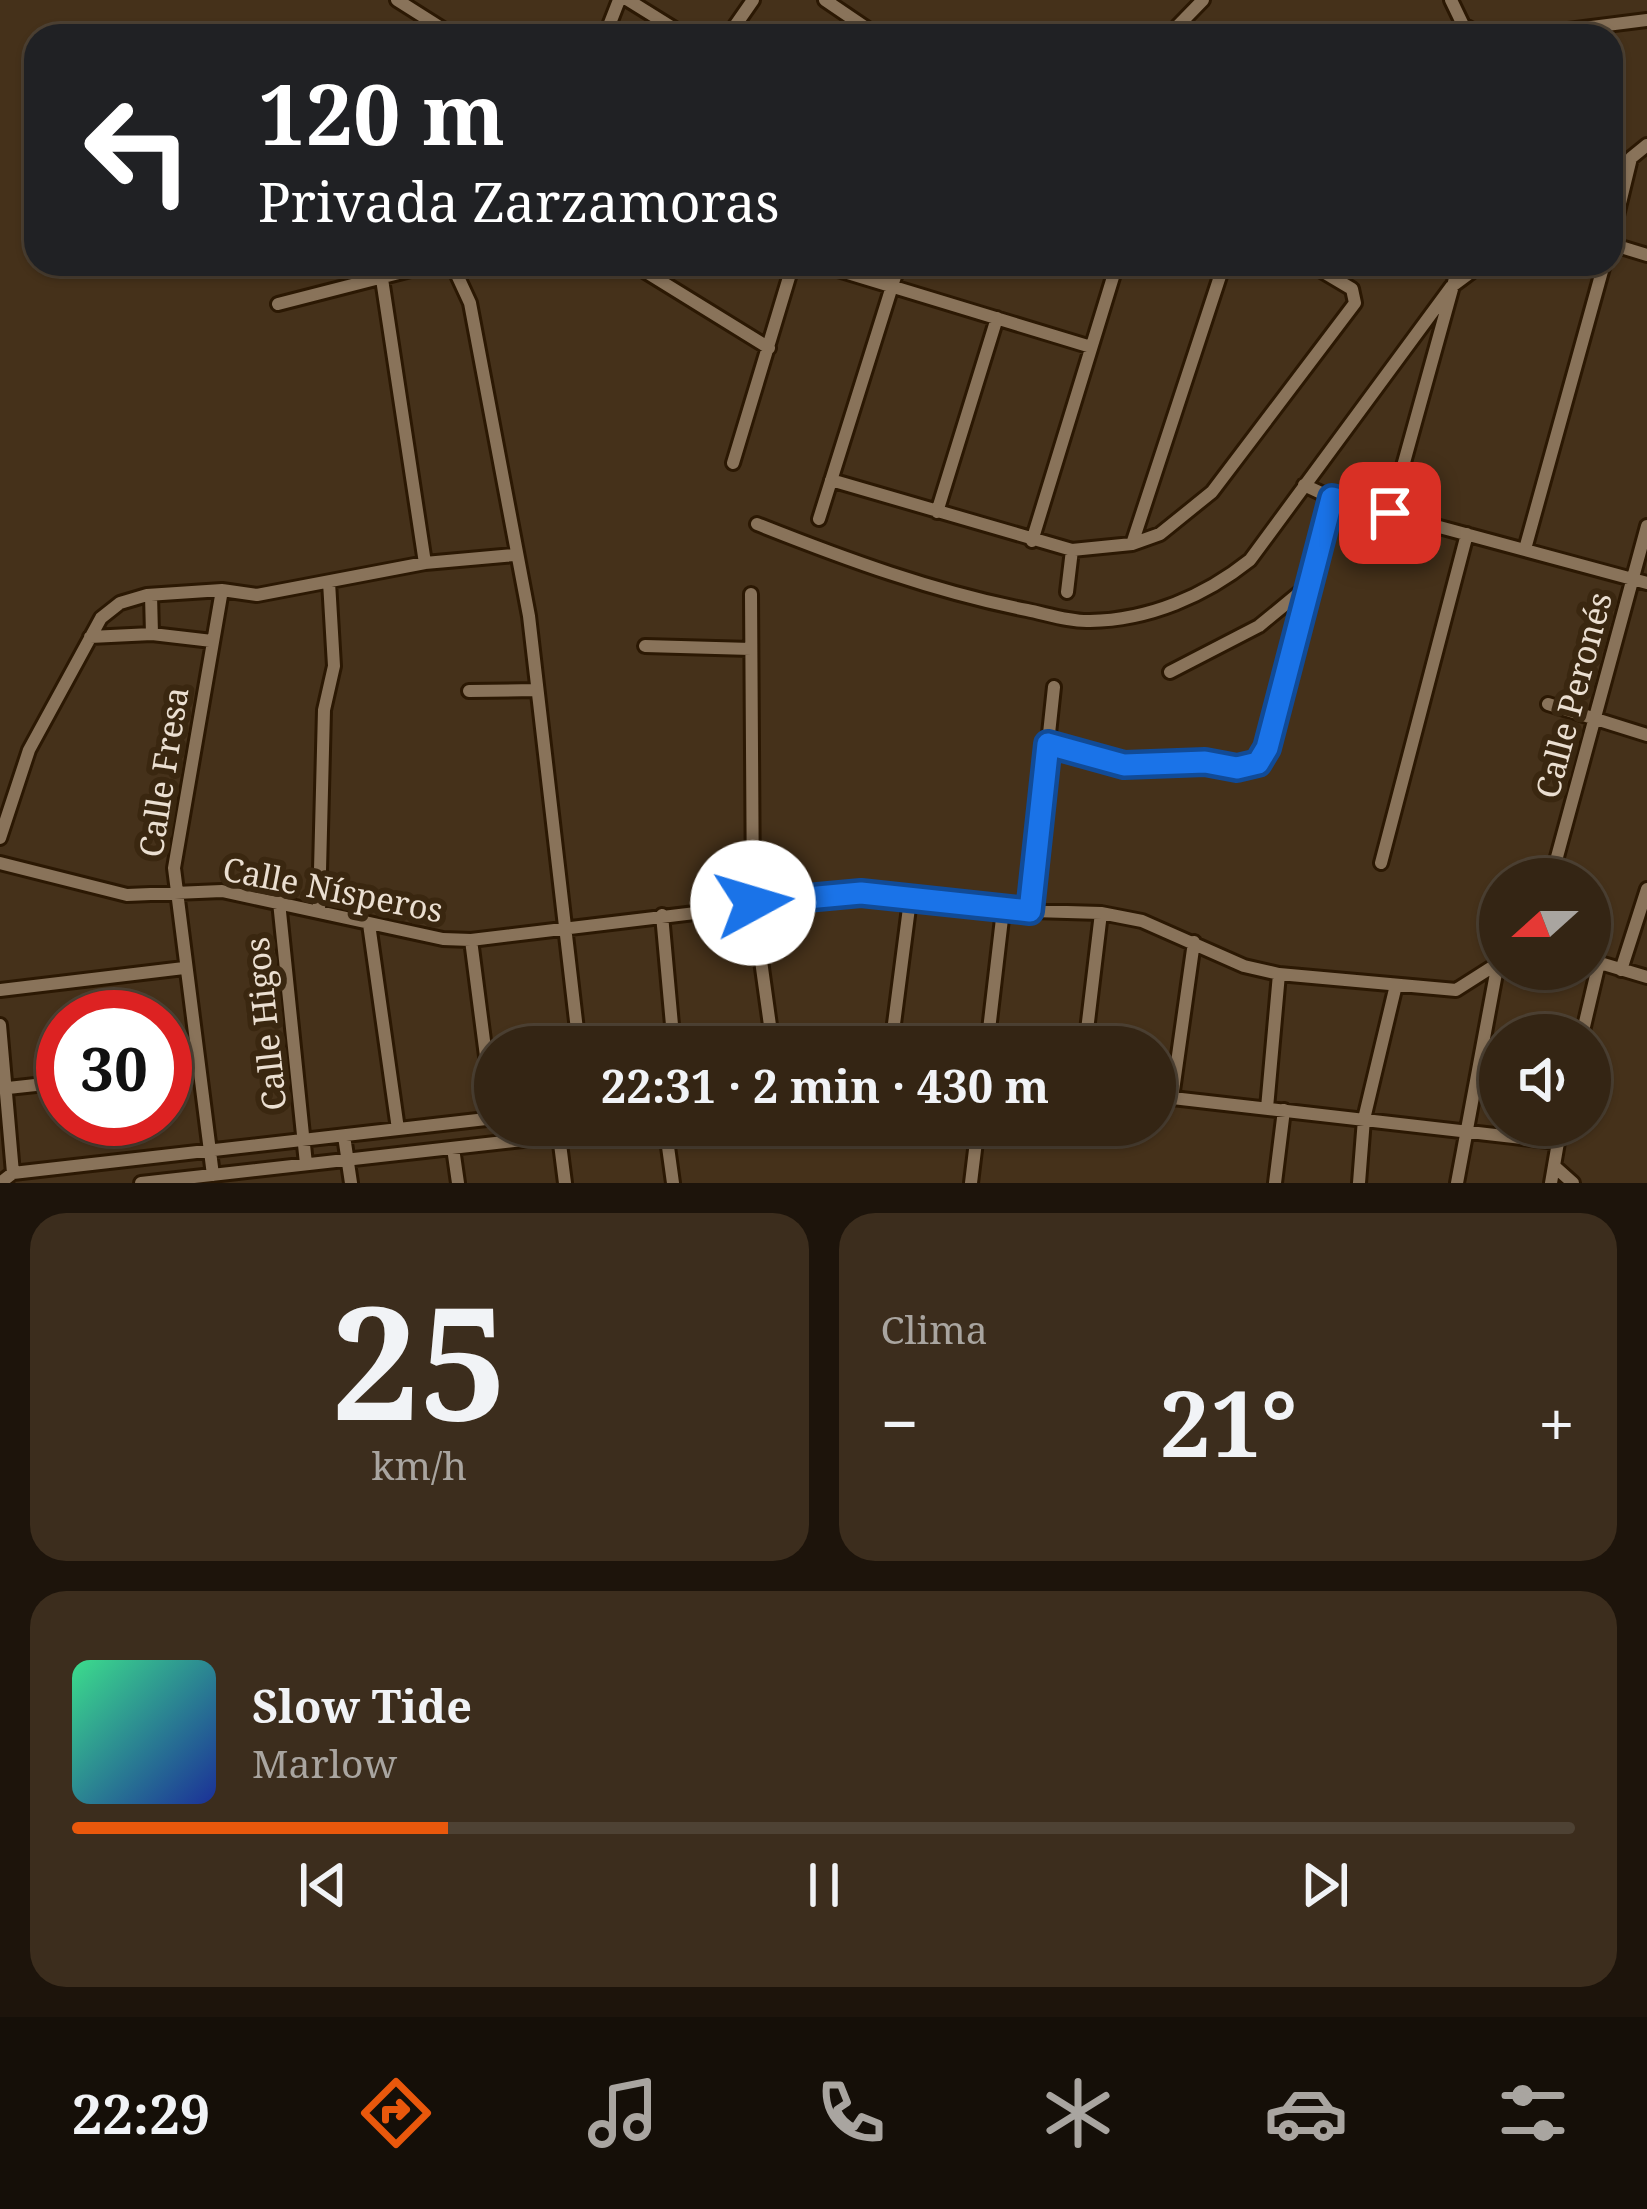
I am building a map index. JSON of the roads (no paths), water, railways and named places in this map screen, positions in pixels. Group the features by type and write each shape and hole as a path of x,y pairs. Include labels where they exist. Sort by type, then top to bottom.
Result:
{"street":[{"path":"397,0 435,24"},
{"path":"623,0 665,24"},
{"path":"825,0 860,24"},
{"path":"1180,24 1203,0"},
{"path":"1615,24 1647,20"},
{"path":"1623,192 1631,158 1647,145"},
{"path":"278,304 392,276"},
{"path":"458,276 470,303 529,616 577,1026"},
{"path":"652,276 769,349"},
{"path":"734,464 790,276"},
{"path":"860,276 1091,347"},
{"path":"819,519 895,276"},
{"path":"1032,542 1113,276"},
{"path":"1132,544 1220,276"},
{"path":"831,480 1072,550 1132,544 1160,534 1212,492 1355,303 1352,289 1330,276"},
{"path":"1390,513 1455,276"},
{"path":"757,524 971,599 1087,621 1155,611 1213,588 1250,560 1451,287 1466,276"},
{"path":"1525,549 1601,276"},
{"path":"382,279 425,563"},
{"path":"937,512 997,318"},
{"path":"1304,485 1332,498 1640,581"},
{"path":"1048,744 1124,765 1205,762 1237,768 1258,763 1267,748 1332,498"},
{"name":"Calle Peronés","path":"1557,858 1594,719 1640,581 1647,526"},
{"path":"1381,863 1467,534"},
{"path":"1067,592 1072,550"},
{"path":"0,838 28,750 109,610 151,595 222,590 257,595 425,563 514,555"},
{"path":"319,910 324,710 334,666 329,582"},
{"path":"1170,671 1259,626 1311,584"},
{"path":"212,641 222,590"},
{"path":"751,594 753,903 769,1026"},
{"path":"151,595 152,634"},
{"name":"Calle Fresa","path":"90,638 152,634 212,641 184,790 176,895 213,1174"},
{"path":"645,646 751,649"},
{"path":"1030,911 1054,687"},
{"path":"469,691 536,690"},
{"path":"1548,704 1647,735"},
{"name":"Calle Nísperos","path":"0,863 127,895 222,892 471,940 861,893 1003,910 1101,913 1142,921 1244,966 1279,974 1456,990 1479,976"},
{"path":"1621,970 1647,889"},
{"path":"894,1026 910,900"},
{"name":"Calle Higos","path":"279,902 306,1164"},
{"path":"989,1026 1003,910"},
{"path":"1087,1026 1101,913"},
{"path":"662,915 672,1026"},
{"path":"369,924 398,1129"},
{"path":"471,940 483,1026"},
{"path":"1176,1070 1194,942"},
{"path":"1611,967 1647,977"},
{"path":"0,990 184,968"},
{"path":"1267,1108 1279,974"},
{"path":"1359,1183 1364,1119 1396,985"},
{"path":"1457,1183 1493,990"},
{"path":"0,1025 13,1173"},
{"path":"192,1067 198,1066"},
{"path":"8,1088 36,1085"},
{"path":"1176,1098 1479,1135"},
{"path":"1275,1183 1284,1110"},
{"path":"0,1183 13,1173 474,1120"},
{"path":"344,1136 351,1183"},
{"path":"141,1183 213,1174 240,1177 306,1164 474,1146"},
{"path":"560,1146 565,1183"},
{"path":"668,1146 673,1183"},
{"path":"971,1183 975,1146"},
{"path":"1551,1183 1556,1146"},
{"path":"453,1148 458,1183"},
{"path":"238,1149 240,1177"},
{"path":"1554,1166 1573,1183"}]}
